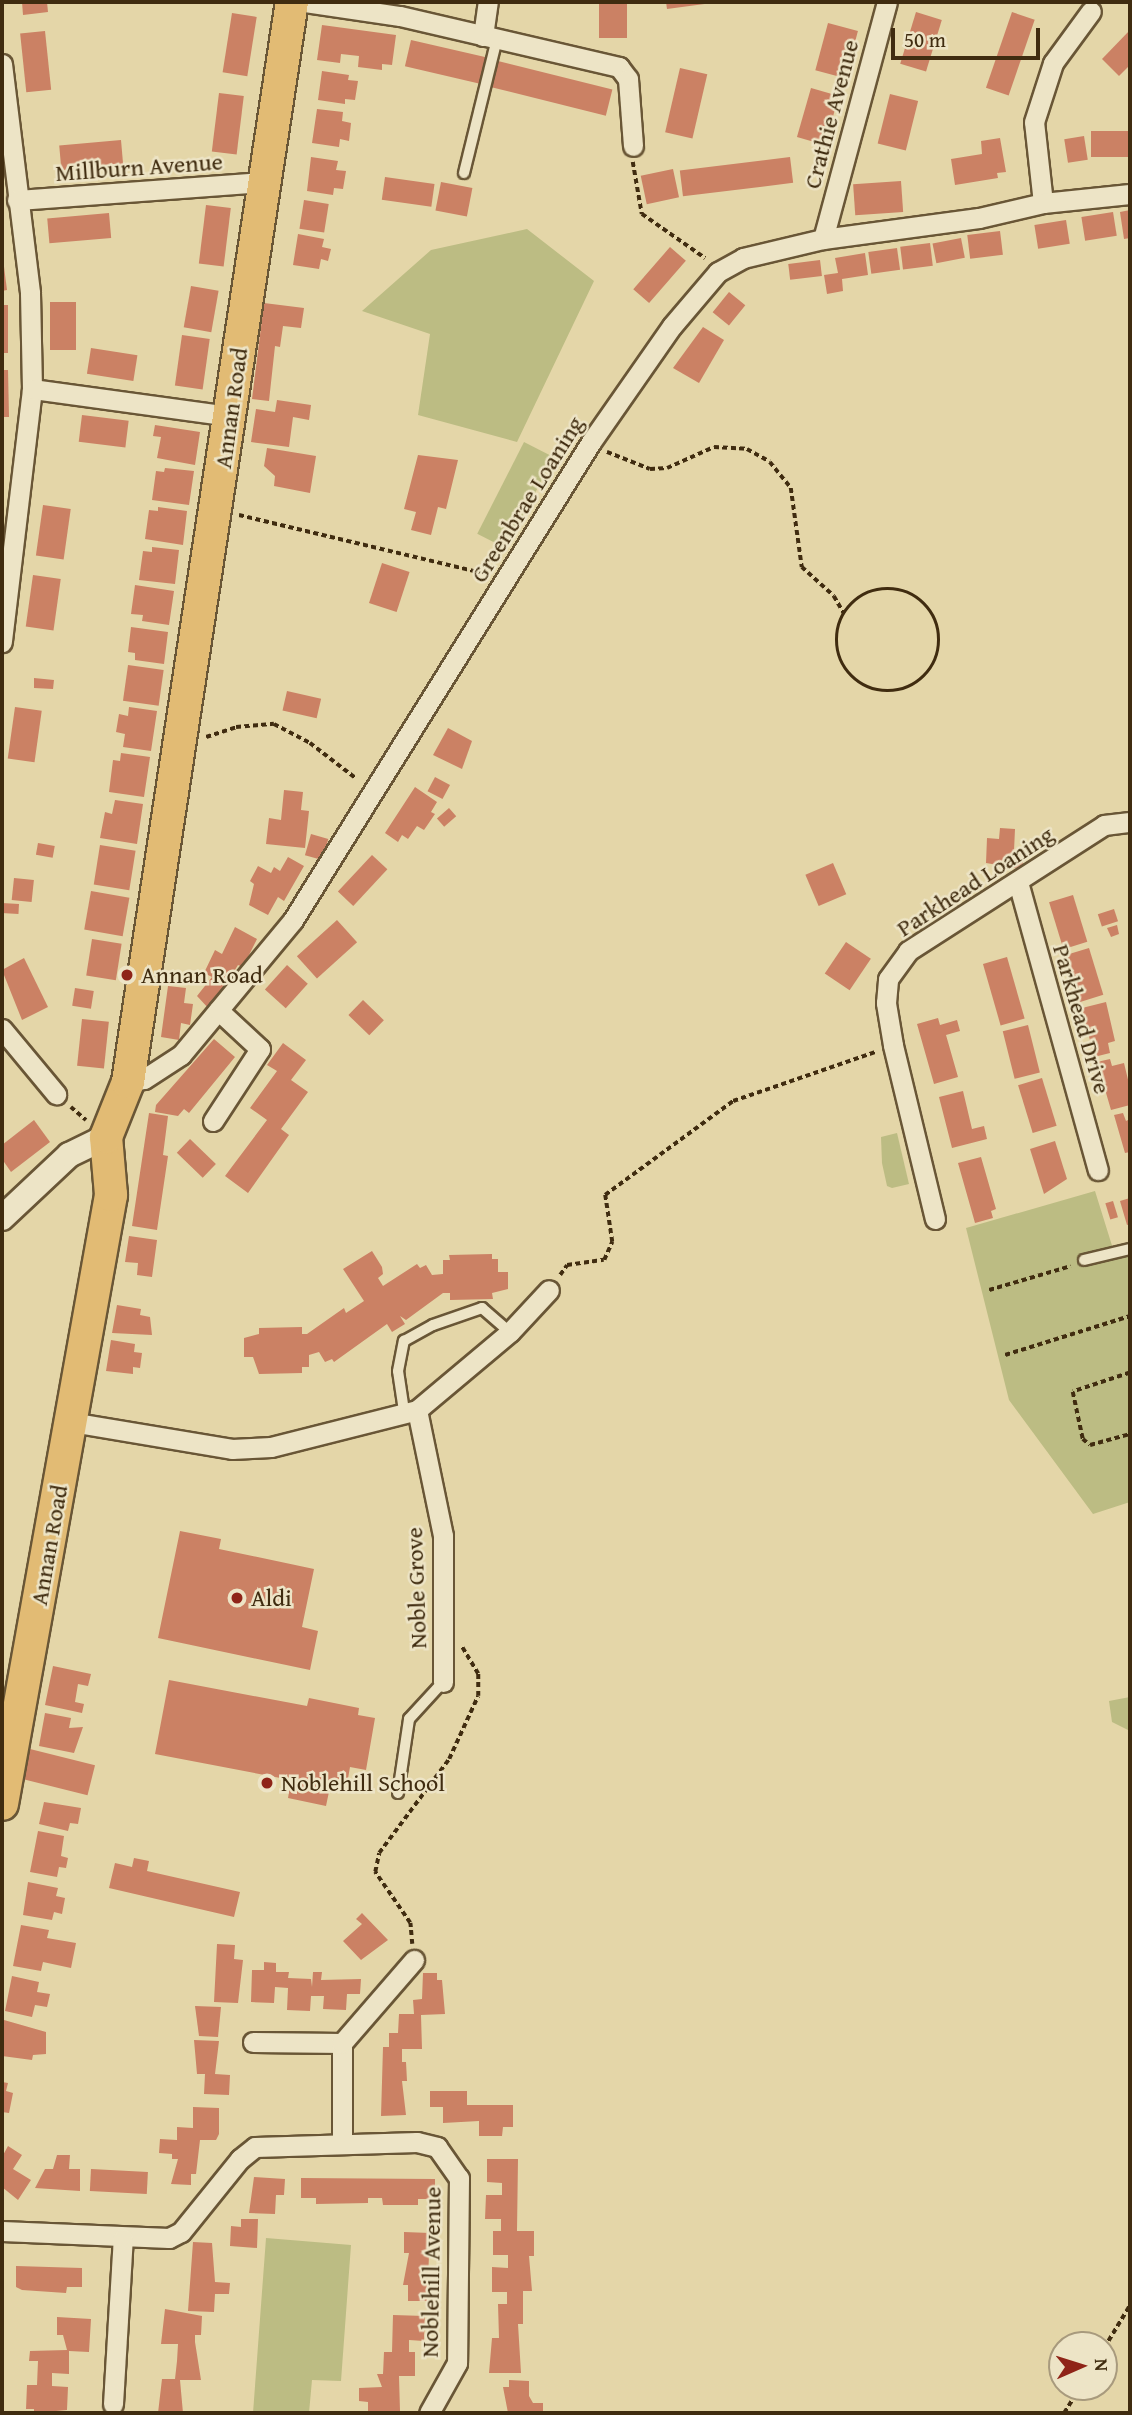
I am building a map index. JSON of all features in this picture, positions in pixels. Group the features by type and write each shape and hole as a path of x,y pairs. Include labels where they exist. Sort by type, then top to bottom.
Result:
{"main road":[{"name":"Annan Road","path":"2,1804 111,1195 106,1137 128,1082 292,2"}],"street":[{"path":"305,2 400,16 619,67 628,79 633,146"},
{"path":"488,2 490,38"},
{"name":"Crathie Avenue","path":"822,239 887,2"},
{"path":"1043,203 1034,122 1053,63 1091,11"},
{"path":"2,64 30,293 32,389 2,642"},
{"name":"Millburn Avenue","path":"17,200 263,182"},
{"name":"Greenbrae Loaning","path":"128,1082 144,1079 181,1055 293,920 591,442 672,326 718,272 743,258 822,239 979,218 1043,203 1130,194"},
{"path":"32,389 230,416"},
{"name":"Parkhead Loaning","path":"935,1219 893,1045 886,1003 888,979 908,951 1104,825 1130,822"},
{"name":"Parkhead Drive","path":"1018,882 1098,1170"},
{"path":"213,1121 260,1049 218,1010"},
{"path":"2,1030 56,1094"},
{"path":"2,1218 69,1155 106,1137"},
{"path":"71,1422 232,1449 271,1447 411,1410 510,1332 549,1290"},
{"name":"Noble Grove","path":"411,1410 443,1536 443,1682"},
{"path":"342,2143 342,2043 414,1960"},
{"path":"253,2042 342,2043"},
{"name":"Noblehill Avenue","path":"2,2231 169,2238 181,2232 240,2159 255,2147 417,2142 438,2147 459,2178 457,2362 429,2413"},
{"path":"113,2404 123,2238"}],"lane":[{"path":"464,173 490,38"},
{"path":"1084,1260 1130,1249"},
{"path":"411,1410 398,1371 404,1341 433,1325 482,1308 510,1332"},
{"path":"398,1793 409,1719 443,1682"}],"path":[{"path":"633,146 642,214 718,272"},
{"path":"591,442 650,469 667,468 714,447 747,449 770,462 791,488 802,567 834,596 844,613 837,633 839,654 857,680 886,691 907,688 925,676 936,658 939,637 933,616 919,600 900,590 879,590 859,598 844,613"},
{"path":"216,509 506,579"},
{"path":"182,735 208,737 236,727 274,724 310,743 372,792"},
{"path":"549,1290 567,1265 604,1260 612,1242 605,1195 733,1101 893,1045"},
{"path":"56,1094 106,1137"},
{"path":"989,1290 1036,1279 1084,1260"},
{"path":"1005,1355 1130,1316"},
{"path":"1130,1373 1073,1392 1083,1439 1090,1445 1130,1434"},
{"path":"414,1960 410,1923 375,1872 379,1853 449,1759 478,1696 478,1674 465,1650 443,1630"},
{"path":"1114,2331 1130,2305"}],"green space":[{"path":"527,229 594,281 517,442 418,415 430,334 362,311 431,250"},
{"path":"524,442 553,457 507,549 477,534"},
{"path":"897,1133 909,1184 892,1188 887,1186 882,1163 881,1137"},
{"path":"1095,1191 1114,1252 1130,1247 1130,1502 1093,1514 1009,1400 966,1228"},
{"path":"1130,1697 1130,1731 1112,1722 1109,1701"},
{"path":"266,2238 351,2245 341,2381 312,2380 309,2413 253,2413"}],"building":[{"path":"22,2 47,2 48,12 23,15"},
{"path":"599,2 627,2 627,38 599,38"},
{"path":"666,2 712,2 712,3 667,9"},
{"path":"916,12 942,20 926,72 900,64"},
{"path":"1012,12 1035,20 1009,95 986,88"},
{"path":"232,13 257,17 247,76 223,72"},
{"path":"828,23 858,31 845,78 815,70"},
{"path":"322,25 396,35 392,65 382,64 382,70 358,67 359,56 341,54 340,63 317,60"},
{"path":"1130,30 1130,65 1119,76 1102,59"},
{"path":"45,31 51,90 26,92 20,34"},
{"path":"411,40 486,57 480,84 405,66"},
{"path":"494,60 612,90 606,116 487,86"},
{"path":"680,68 707,74 692,139 665,132"},
{"path":"322,71 349,75 348,80 358,81 355,100 345,99 345,104 318,100"},
{"path":"811,88 839,96 825,145 797,137"},
{"path":"219,93 244,96 237,155 212,152"},
{"path":"890,94 918,101 906,151 878,143"},
{"path":"317,109 343,112 342,121 351,123 349,141 340,139 339,147 312,143"},
{"path":"1091,131 1130,131 1130,157 1091,157"},
{"path":"1084,136 1088,160 1068,163 1064,139"},
{"path":"1000,138 1006,172 997,173 998,178 955,185 951,159 982,154 981,141"},
{"path":"121,140 123,165 61,170 59,145"},
{"path":"311,157 338,161 336,170 346,171 343,189 334,188 333,195 307,191"},
{"path":"790,157 793,183 683,196 680,171"},
{"path":"673,169 679,197 647,204 641,176"},
{"path":"385,177 435,184 431,207 382,200"},
{"path":"901,181 903,212 855,215 853,184"},
{"path":"441,182 472,188 467,217 435,210"},
{"path":"304,200 329,204 324,233 299,229"},
{"path":"206,205 231,208 224,267 199,264"},
{"path":"1130,210 1130,238 1124,239 1120,212"},
{"path":"1113,212 1117,236 1085,241 1081,217"},
{"path":"109,213 111,238 49,243 47,218"},
{"path":"1066,220 1070,244 1038,249 1034,225"},
{"path":"1000,231 1003,255 970,259 967,235"},
{"path":"298,234 324,239 322,247 331,249 328,261 321,259 319,269 293,265"},
{"path":"961,238 965,258 936,263 933,244"},
{"path":"930,243 933,266 903,269 900,247"},
{"path":"670,247 686,261 649,303 633,289"},
{"path":"897,248 900,270 871,274 868,252"},
{"path":"2,251 7,290 2,291"},
{"path":"865,253 868,275 842,279 843,291 827,294 824,275 838,273 835,258"},
{"path":"820,260 822,276 790,280 788,264"},
{"path":"191,286 219,291 211,332 184,327"},
{"path":"729,292 745,305 729,325 713,312"},
{"path":"50,302 76,302 76,350 50,350"},
{"path":"264,303 304,308 301,328 283,326 280,347 275,346 269,401 252,399"},
{"path":"2,305 8,305 8,353 2,353"},
{"path":"703,327 724,340 699,383 673,368"},
{"path":"182,335 210,339 203,389 175,386"},
{"path":"91,348 137,355 133,381 87,374"},
{"path":"2,370 8,370 9,417 2,417"},
{"path":"277,400 311,405 309,420 293,417 289,447 251,442 256,409 275,412"},
{"path":"82,415 129,421 125,448 79,442"},
{"path":"155,425 200,432 195,465 157,458 161,437 153,436"},
{"path":"267,448 316,456 310,493 274,486 275,476 264,466"},
{"path":"418,455 458,460 446,509 438,507 431,535 411,530 416,512 404,509"},
{"path":"165,468 194,471 189,505 152,500 156,471 164,472"},
{"path":"43,505 71,509 64,559 36,556"},
{"path":"158,507 187,511 183,545 145,539 149,510 158,511"},
{"path":"152,547 179,550 175,584 139,580 143,551 152,552"},
{"path":"382,563 410,572 397,612 369,603"},
{"path":"33,575 61,579 53,630 26,626"},
{"path":"135,585 174,591 169,625 142,621 143,615 131,614"},
{"path":"131,627 168,632 164,664 135,660 135,653 128,652"},
{"path":"128,665 164,670 159,706 123,701"},
{"path":"34,678 54,680 53,689 34,688"},
{"path":"287,691 321,699 317,718 283,710"},
{"path":"15,707 42,711 35,762 8,758"},
{"path":"129,707 157,711 151,751 123,747 125,734 116,732 119,714 128,716"},
{"path":"448,728 472,741 462,769 433,755"},
{"path":"121,753 150,757 144,797 109,792 113,760 120,761"},
{"path":"435,777 450,785 442,799 427,791"},
{"path":"415,787 437,802 431,812 435,814 424,830 417,826 408,839 402,835 398,842 385,833"},
{"path":"284,790 303,792 301,810 309,811 305,848 266,844 269,818 281,820"},
{"path":"115,800 143,804 137,844 100,838 105,812 112,814"},
{"path":"449,808 456,816 444,827 437,818"},
{"path":"1000,828 1015,829 1014,851 1023,852 1023,869 986,863 987,838 999,839"},
{"path":"311,834 328,839 322,860 305,855"},
{"path":"38,843 55,846 53,858 36,855"},
{"path":"100,845 136,851 129,890 94,885"},
{"path":"372,855 387,869 353,906 338,892"},
{"path":"288,857 304,866 284,901 278,897 268,915 249,905 254,884 250,881 258,866 271,873 274,867 280,871"},
{"path":"833,863 846,894 819,906 805,875"},
{"path":"14,878 34,880 32,902 12,900"},
{"path":"91,891 129,898 123,936 84,929"},
{"path":"1073,895 1087,942 1063,949 1049,902"},
{"path":"2,903 19,904 18,914 2,913"},
{"path":"1114,909 1118,921 1102,927 1098,914"},
{"path":"337,920 357,942 317,978 297,956"},
{"path":"1117,925 1119,934 1111,937 1107,928"},
{"path":"235,927 257,939 243,967 238,965 210,1010 197,996 212,977 204,973 215,950 222,954"},
{"path":"92,939 122,944 116,980 86,976"},
{"path":"846,942 871,959 850,990 825,974"},
{"path":"1089,948 1103,995 1079,1002 1065,955"},
{"path":"1007,957 1025,1019 1001,1025 983,964"},
{"path":"24,958 48,1007 22,1020 2,970"},
{"path":"287,965 308,984 286,1008 265,990"},
{"path":"168,986 186,988 184,1003 193,1004 190,1025 181,1023 179,1040 161,1037"},
{"path":"75,988 94,991 91,1009 72,1006"},
{"path":"363,1000 384,1020 369,1035 348,1015"},
{"path":"1106,1002 1115,1041 1108,1043 1110,1053 1094,1057 1082,1008"},
{"path":"938,1018 940,1025 957,1020 960,1031 946,1035 958,1077 934,1084 917,1024"},
{"path":"82,1019 109,1022 104,1069 77,1066"},
{"path":"1028,1025 1040,1073 1015,1079 1003,1031"},
{"path":"214,1039 235,1057 189,1113 184,1109 178,1116 155,1112 156,1105"},
{"path":"283,1043 306,1060 291,1080 308,1092 281,1129 289,1135 248,1193 225,1176 267,1120 250,1108 277,1071 267,1065"},
{"path":"1110,1059 1112,1066 1124,1063 1130,1088 1130,1105 1111,1110 1097,1062"},
{"path":"1042,1078 1057,1126 1033,1133 1018,1085"},
{"path":"963,1091 972,1129 984,1126 987,1139 952,1148 939,1097"},
{"path":"149,1113 168,1116 163,1155 168,1156 157,1230 132,1226"},
{"path":"1123,1113 1126,1121 1130,1119 1130,1152 1125,1153 1114,1115"},
{"path":"34,1120 50,1142 11,1172 2,1159 2,1145"},
{"path":"190,1139 216,1164 203,1178 177,1153"},
{"path":"1055,1141 1067,1179 1044,1194 1030,1149"},
{"path":"981,1157 996,1209 991,1211 993,1218 975,1223 958,1163"},
{"path":"1130,1198 1130,1224 1127,1225 1120,1201"},
{"path":"1113,1201 1118,1217 1110,1220 1105,1203"},
{"path":"129,1236 157,1240 152,1277 137,1275 138,1263 125,1262"},
{"path":"372,1251 382,1267 383,1274 378,1278 383,1286 417,1264 420,1268 426,1265 432,1275 443,1274 443,1260 450,1260 449,1255 492,1254 492,1259 498,1259 498,1272 508,1272 508,1289 492,1293 493,1299 450,1300 450,1293 443,1293 406,1320 400,1316 405,1324 392,1332 387,1324 334,1362 332,1359 325,1362 319,1352 309,1355 309,1367 302,1367 302,1373 259,1374 253,1357 244,1357 244,1338 259,1334 259,1328 302,1327 302,1334 307,1334 344,1308 346,1313 364,1301 343,1269"},
{"path":"117,1305 141,1309 140,1315 150,1317 152,1335 112,1333"},
{"path":"111,1340 135,1344 134,1352 142,1353 140,1368 133,1367 133,1374 106,1371"},
{"name":"Aldi","path":"180,1531 221,1539 219,1549 314,1569 302,1627 318,1631 310,1670 158,1638"},
{"path":"53,1666 91,1674 88,1686 78,1684 75,1702 84,1704 82,1713 45,1705"},
{"path":"169,1680 307,1706 309,1698 359,1708 358,1715 375,1718 366,1770 350,1767 346,1790 330,1787 326,1806 288,1798 291,1780 155,1754"},
{"path":"45,1713 71,1718 69,1728 83,1727 74,1753 39,1746"},
{"path":"30,1749 95,1765 88,1795 23,1779"},
{"path":"44,1802 81,1808 78,1824 70,1823 68,1831 39,1824"},
{"path":"38,1831 64,1836 61,1856 68,1858 66,1868 59,1867 57,1877 30,1872"},
{"path":"134,1858 149,1861 147,1871 240,1892 234,1917 109,1888 115,1863 132,1867"},
{"path":"28,1882 58,1888 56,1896 65,1898 62,1914 54,1912 52,1920 23,1915"},
{"path":"362,1913 388,1940 361,1960 343,1941 362,1924 356,1919"},
{"path":"21,1925 49,1930 47,1938 76,1943 71,1968 43,1962 41,1971 13,1966"},
{"path":"217,1944 235,1945 234,1959 243,1960 238,2003 214,2002"},
{"path":"264,1962 276,1963 276,1972 289,1972 288,1978 311,1979 312,1987 313,1972 322,1972 321,1980 361,1979 360,1994 347,1994 346,2010 323,2009 324,1996 311,1996 310,2011 287,2010 288,1988 275,1987 274,2003 251,2002 252,1970 264,1970"},
{"path":"423,1973 437,1973 437,1980 442,1980 445,2014 421,2015 422,2049 402,2049 402,2062 406,2062 407,2081 402,2081 406,2115 381,2116 383,2047 389,2047 389,2033 398,2033 399,2014 414,2014 413,2000 422,1999"},
{"path":"12,1976 39,1982 37,1992 50,1994 47,2007 35,2005 32,2017 5,2011"},
{"path":"195,2006 221,2007 218,2037 199,2036"},
{"path":"4,2020 46,2032 46,2054 33,2055 32,2060 2,2056"},
{"path":"194,2040 219,2041 215,2074 230,2075 229,2095 204,2094 205,2074 197,2074"},
{"path":"2,2082 8,2083 6,2091 13,2093 9,2113 2,2112"},
{"path":"430,2091 467,2091 467,2105 513,2105 513,2127 503,2127 502,2136 479,2136 479,2121 443,2123 443,2107 430,2107"},
{"path":"193,2107 219,2108 219,2134 216,2140 200,2140 196,2174 191,2174 191,2185 171,2184 178,2159 172,2159 172,2154 159,2153 160,2139 177,2140 177,2127 193,2128"},
{"path":"8,2146 22,2155 13,2169 31,2180 18,2200 2,2187 2,2157"},
{"path":"57,2155 70,2155 69,2169 80,2169 80,2191 35,2188 45,2169 53,2169"},
{"path":"487,2159 518,2159 517,2231 534,2231 534,2256 529,2256 532,2291 523,2291 523,2324 518,2324 521,2373 489,2373 492,2338 499,2338 498,2304 507,2304 507,2292 492,2292 492,2267 508,2268 508,2255 493,2255 493,2231 501,2231 501,2219 485,2219 486,2195 502,2195 502,2183 487,2182"},
{"path":"91,2169 148,2172 147,2194 90,2191"},
{"path":"254,2177 285,2179 284,2195 276,2195 275,2214 249,2213"},
{"path":"301,2178 435,2179 435,2199 418,2199 418,2205 383,2205 382,2198 368,2198 368,2203 316,2204 316,2198 301,2198"},
{"path":"241,2219 258,2219 257,2248 230,2246 231,2226 241,2227"},
{"path":"404,2232 430,2233 427,2301 408,2301 408,2285 403,2285 409,2253 404,2253"},
{"path":"193,2242 212,2243 215,2282 230,2283 229,2294 215,2294 214,2312 188,2311"},
{"path":"16,2266 82,2268 82,2287 67,2287 66,2293 22,2290 16,2287"},
{"path":"165,2309 202,2316 201,2335 195,2335 201,2380 180,2380 183,2413 158,2413 162,2379 175,2379 177,2361 178,2344 161,2344"},
{"path":"393,2315 425,2316 424,2341 409,2340 409,2352 415,2352 415,2376 399,2376 400,2411 368,2413 368,2402 359,2401 359,2388 382,2387 377,2374 383,2374 384,2352 392,2352"},
{"path":"57,2317 91,2319 89,2352 69,2351 69,2374 52,2373 52,2386 68,2387 67,2410 34,2413 34,2409 26,2409 27,2385 37,2385 38,2361 29,2361 30,2351 67,2350 63,2335 57,2335"},
{"path":"509,2380 529,2381 529,2396 533,2403 543,2403 543,2413 508,2413 503,2387 509,2387"}],"place":[{"name":"Annan Road","path":"127,975"},
{"name":"Aldi","path":"237,1598"},
{"name":"Noblehill School","path":"267,1783"}]}
